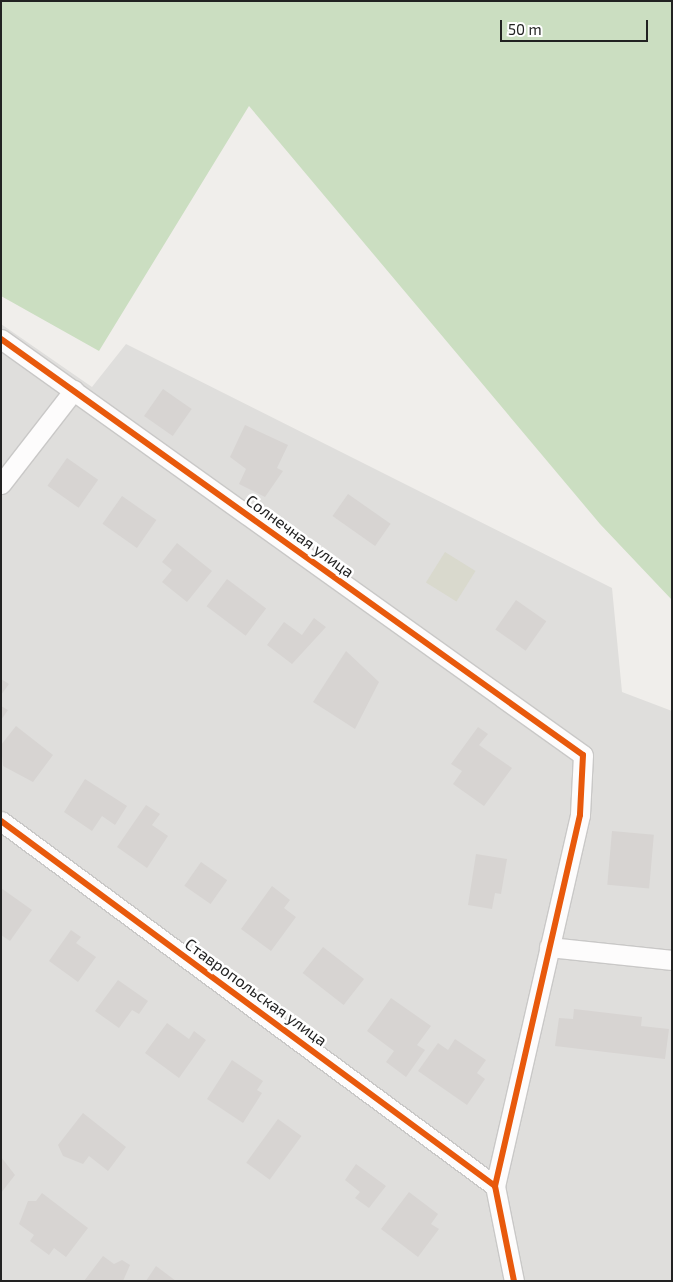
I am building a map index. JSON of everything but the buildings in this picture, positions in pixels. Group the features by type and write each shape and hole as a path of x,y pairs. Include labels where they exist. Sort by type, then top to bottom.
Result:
{"street":[{"name":"Солнечная улица","path":"1,339 583,755 580,815 549,947"},
{"path":"1,484 74,390"},
{"name":"Ставропольская улица","path":"1,821 495,1186"},
{"path":"514,1281 495,1186 549,947 672,960"}],"shaded area":[{"path":"1,324 92,387 126,344 612,588 622,692 672,711 672,1281 1,1281"},
{"path":"445,552 476,571 456,602 426,583"}],"green space":[{"path":"1,1 672,1 672,600 600,524 249,106 99,351 1,296"}],"cycle path":[{"path":"1,339 583,755 580,815 495,1186 514,1281"},
{"path":"1,821 495,1186"}]}
